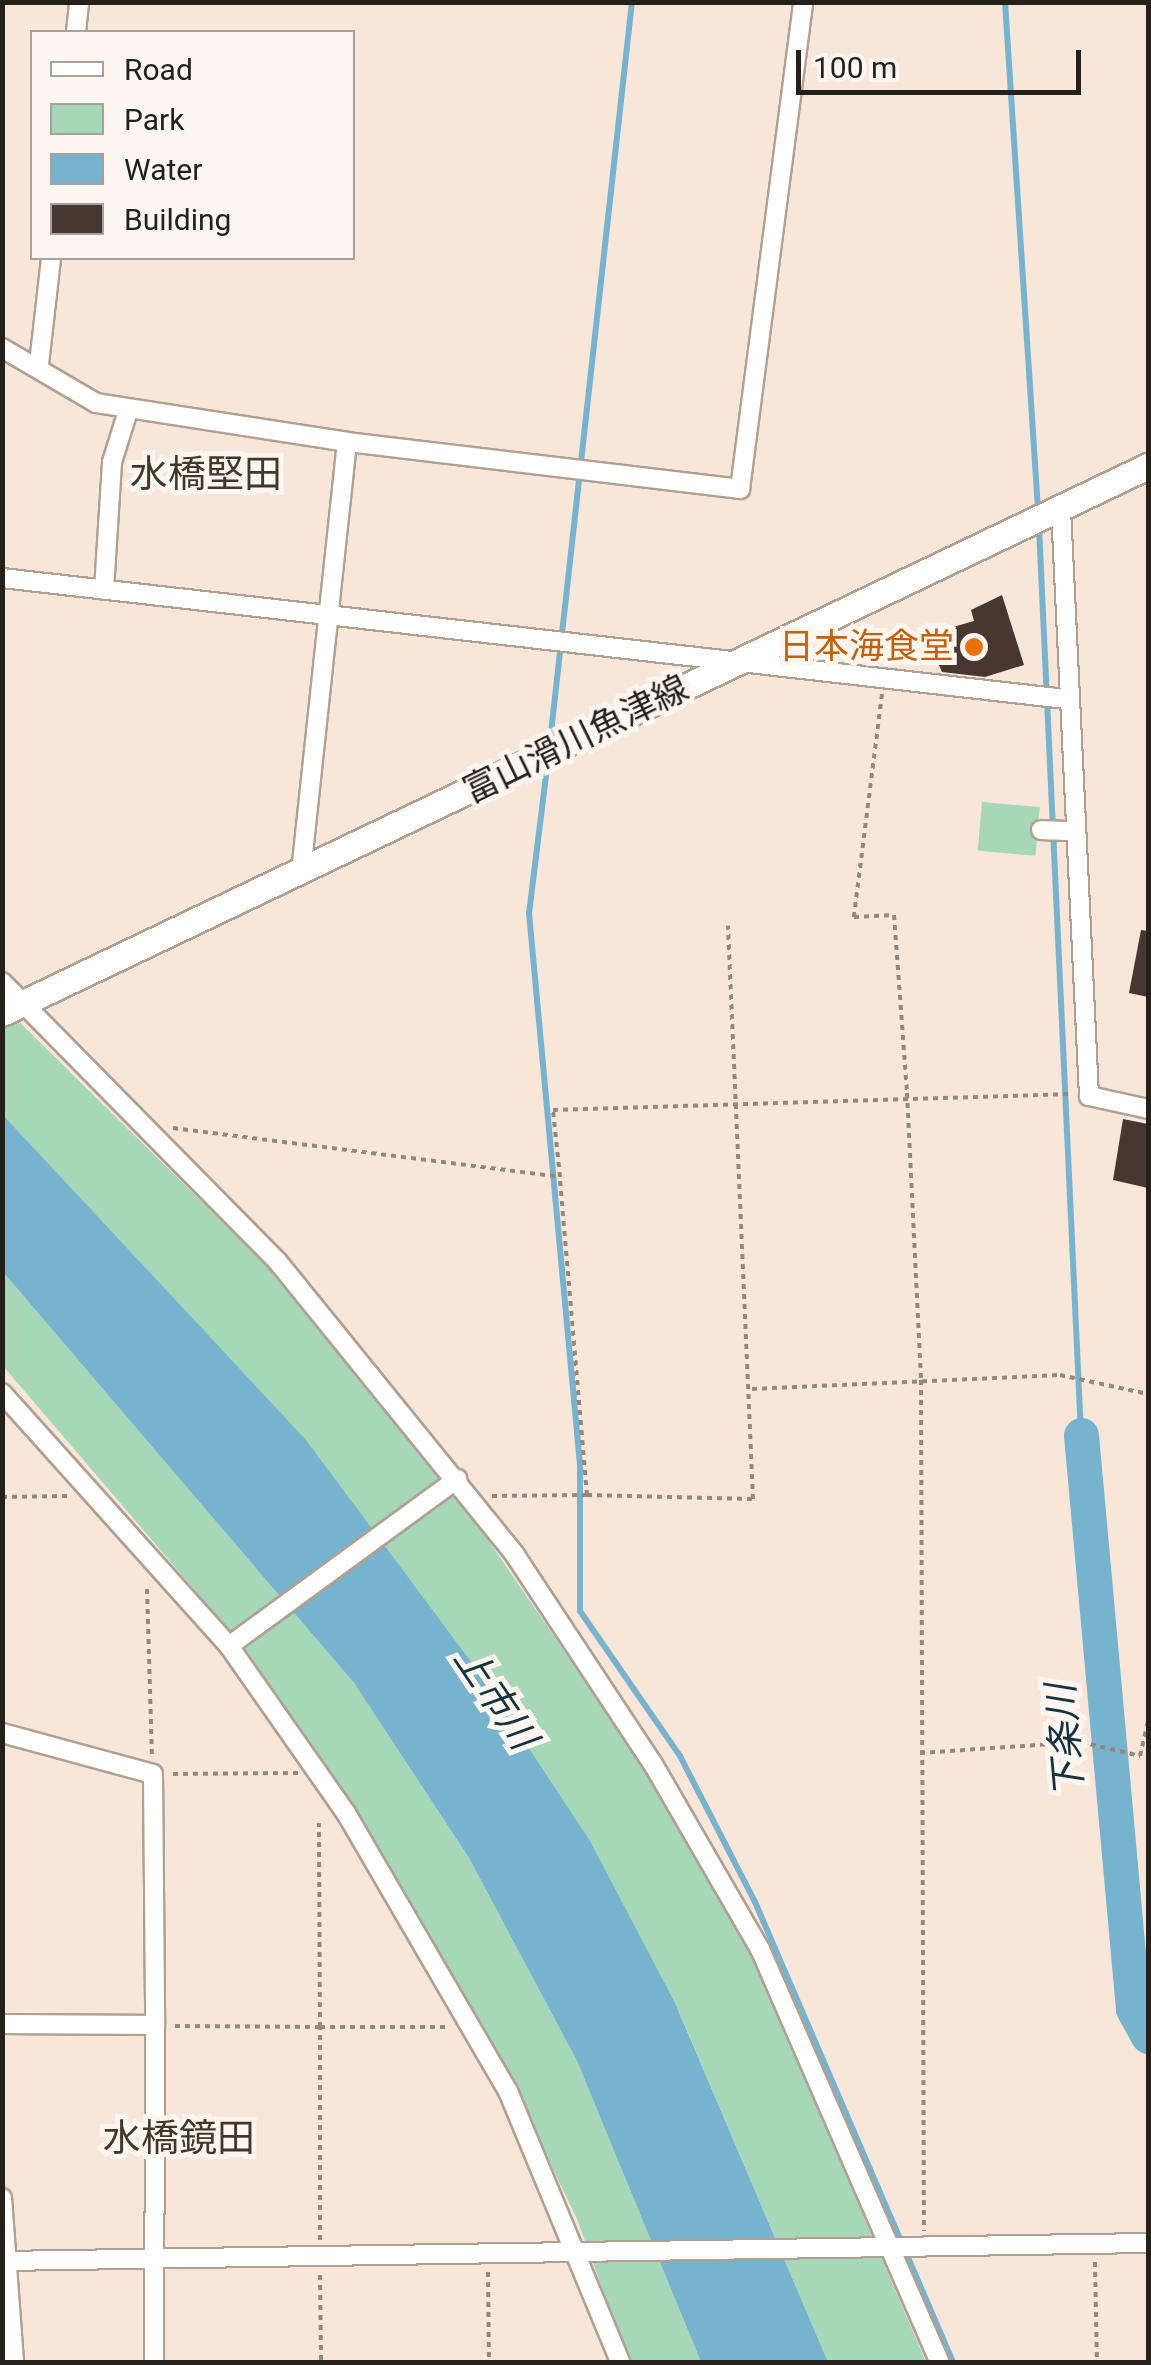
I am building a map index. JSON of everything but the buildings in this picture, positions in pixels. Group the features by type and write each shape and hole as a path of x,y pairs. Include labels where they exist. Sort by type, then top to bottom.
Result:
{"main road":[{"name":"富山滑川魚津線","path":"13,1008 1148,466"}],"street":[{"path":"76,30 79,2"},
{"path":"2,348 40,364 96,403 128,411 740,489 803,2"},
{"path":"40,364 51,260"},
{"path":"104,590 112,462 128,411"},
{"path":"301,872 348,442"},
{"path":"1055,511 1089,1096 1148,1109"},
{"path":"2,578 1063,699"},
{"path":"1042,830 1072,831"},
{"path":"2,982 13,1008 148,1125 278,1262 471,1497 653,1764 760,1949 894,2248 940,2362"},
{"path":"2,1393 229,1646 318,1772 508,2091 582,2251 620,2362"},
{"path":"229,1646 457,1480"},
{"path":"2,1733 153,1774 154,2362"},
{"path":"2,2024 155,2025"},
{"path":"2,2198 14,2362"},
{"path":"4,2261 1148,2242"}],"path":[{"path":"884,680 854,917 894,915 907,1093 921,1380 924,2245"},
{"path":"471,1497 753,1498 752,1390 728,926"},
{"path":"588,1495 553,1110 907,1093 1057,1092"},
{"path":"148,1125 560,1177"},
{"path":"752,1390 1060,1375 1148,1394"},
{"path":"2,1496 74,1496 85,1485"},
{"path":"146,1589 153,1774 318,1772"},
{"path":"920,1753 1081,1742 1107,1745 1140,1756 1148,1720"},
{"path":"319,1823 322,2362"},
{"path":"155,2025 447,2027"},
{"path":"1095,2245 1096,2362"},
{"path":"488,2252 489,2362"}],"green space":[{"path":"982,802 1040,807 1036,856 978,851"},
{"path":"2,1005 264,1263 466,1508 657,1786 742,1932 926,2362 828,2362 680,2014 478,1671 309,1445 3,1115"},
{"path":"3,1272 354,1683 469,1858 577,2061 701,2362 629,2362 577,2219 493,2043 386,1862 246,1650 3,1366"}],"water":[{"name":"上市川","path":"3,1115 306,1440 478,1671 590,1841 675,2003 828,2362 701,2362 577,2061 469,1858 354,1683 3,1272"}],"waterway":[{"path":"550,742 632,2"},
{"path":"1005,2 1038,510"},
{"path":"1039,527 1081,1435"},
{"path":"548,759 529,913 580,1465 580,1611 680,1756 755,1902 953,2362"},
{"name":"下条川","path":"1081,1435 1133,2009 1148,2036"}],"place":[{"name":"日本海食堂","path":"974,647"}],"district":[{"name":"水橋堅田","path":"206,475"},
{"name":"水橋鏡田","path":"179,2139"}]}
